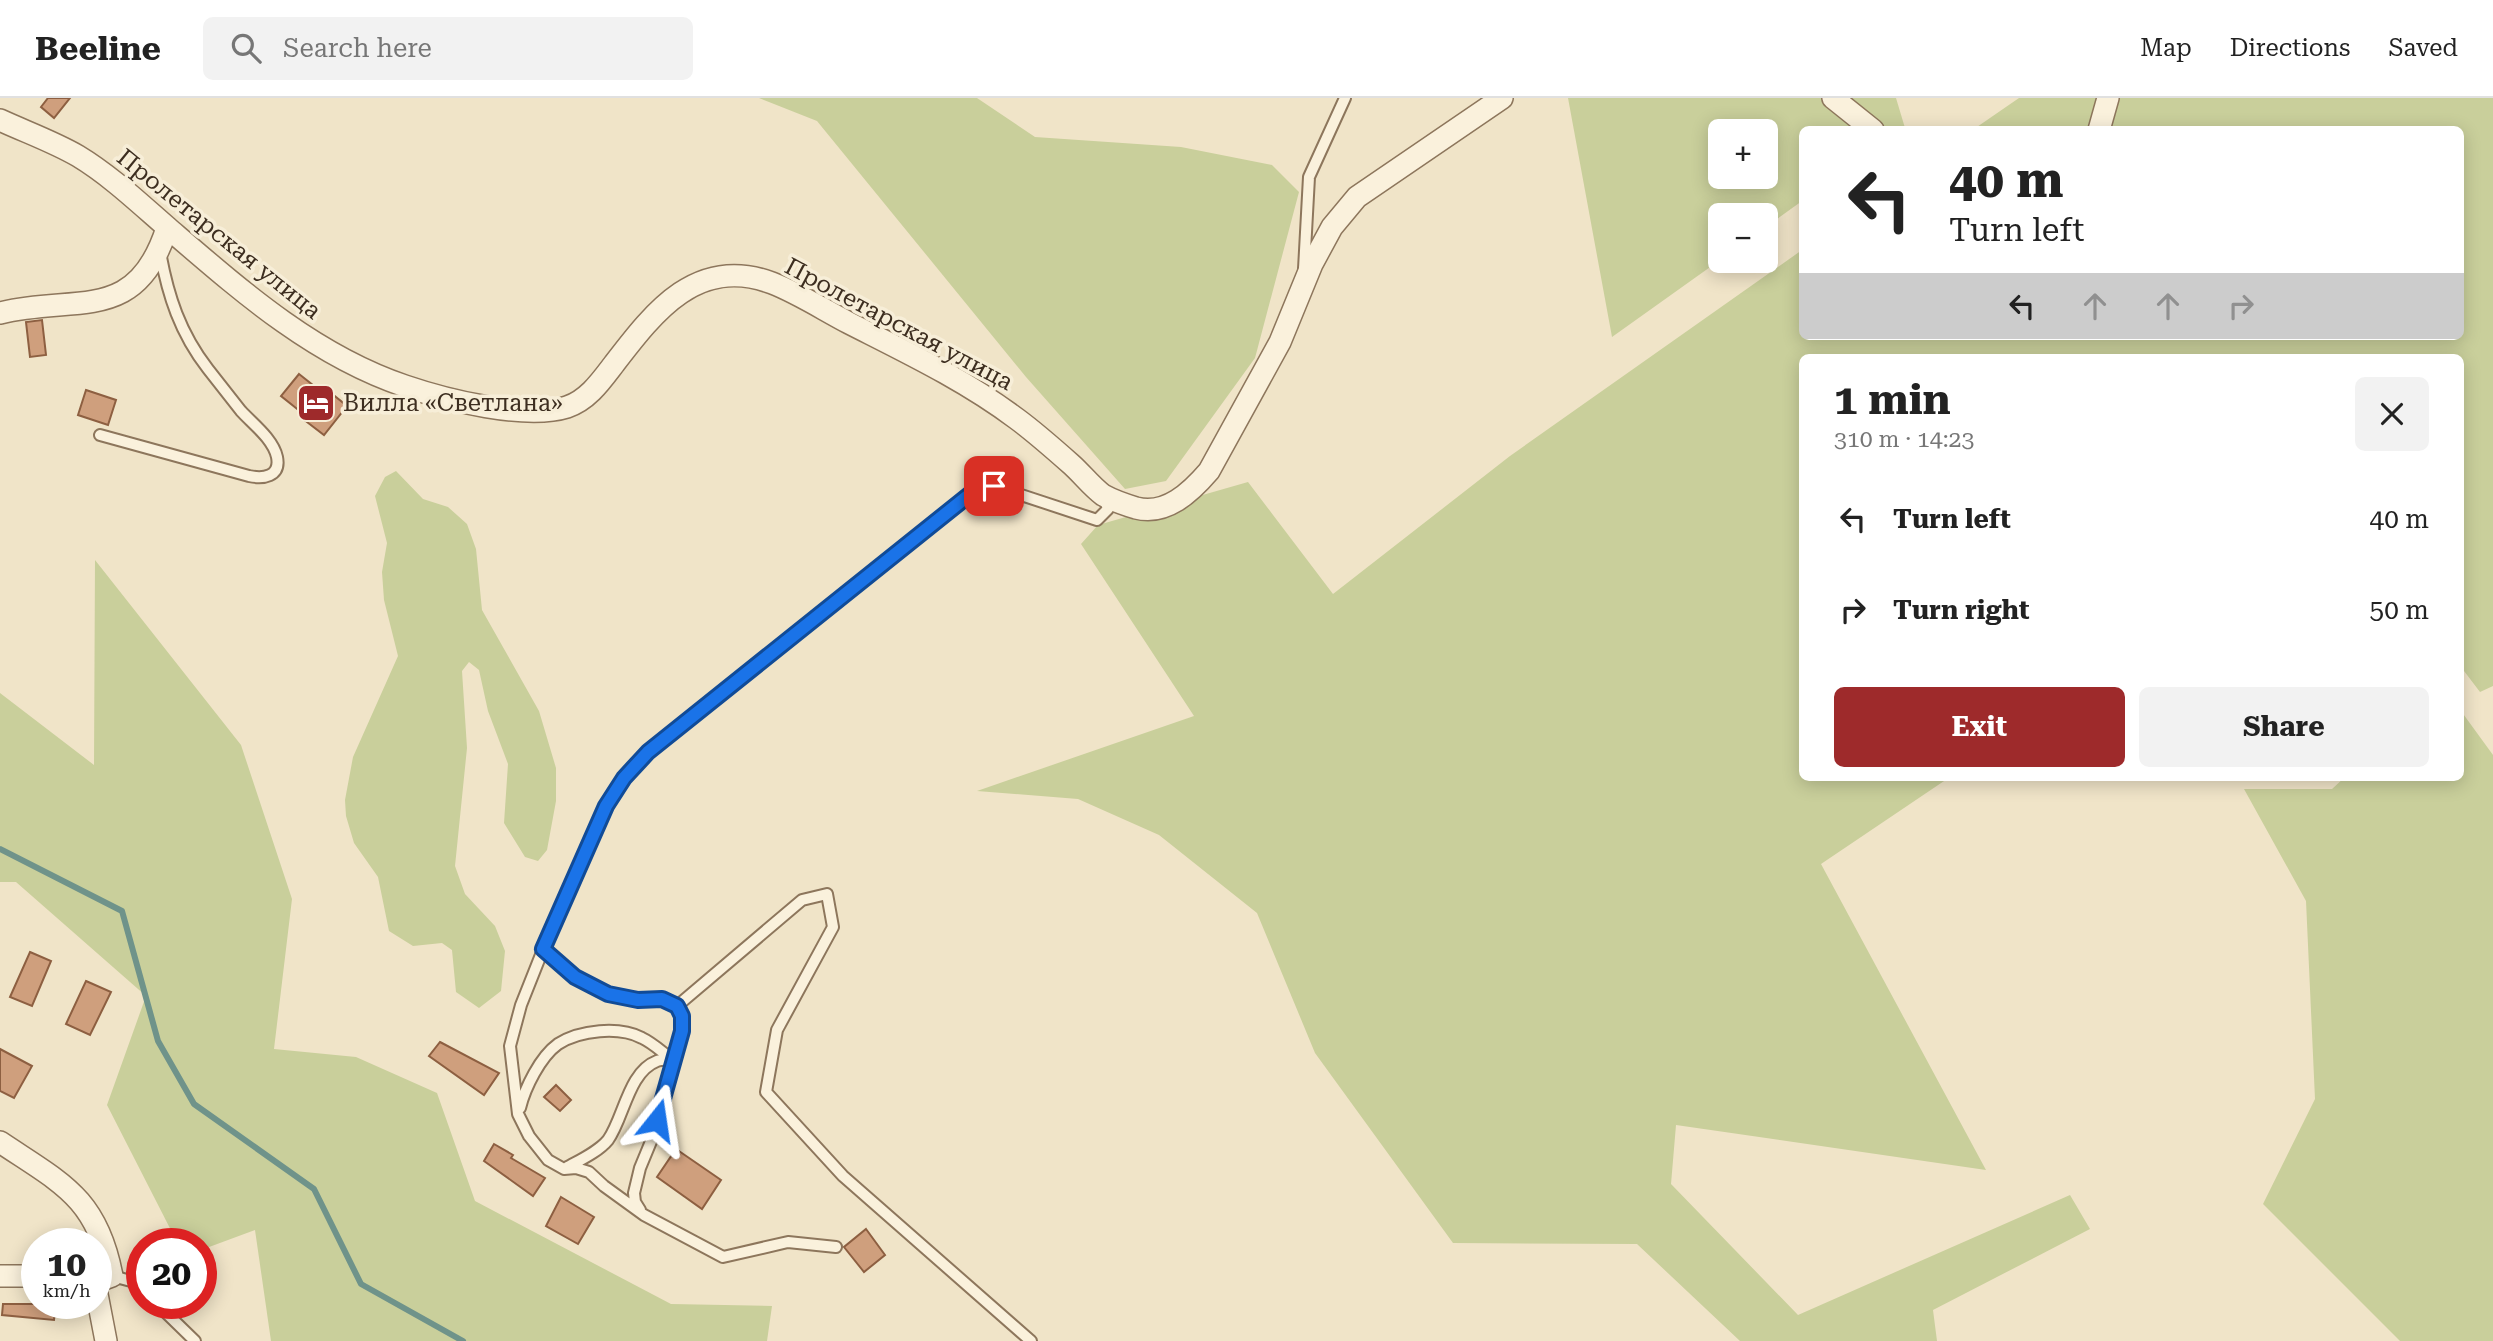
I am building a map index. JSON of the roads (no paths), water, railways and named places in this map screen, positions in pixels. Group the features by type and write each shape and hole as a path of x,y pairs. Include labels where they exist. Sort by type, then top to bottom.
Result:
{"street":[{"name":"Пролетарская улица","path":"0,120 76,155 113,181 229,280 292,328 351,365 406,386 510,410 551,411 571,405 595,389 645,323 671,298 702,281 737,276 771,283 903,350 984,395 1044,440 1103,495 1140,509 1160,508 1179,500 1209,471 1280,342 1332,227 1357,197 1502,98"},
{"path":"1833,98 1868,126"},
{"path":"2100,126 2108,98"},
{"path":"0,313 114,298 136,284 160,252 167,228"},
{"path":"0,1142 68,1188 83,1203 97,1228"},
{"path":"0,1276 21,1276"},
{"path":"105,1319 106,1341"}],"lane":[{"path":"1304,285 1309,177 1345,98"},
{"path":"100,435 263,479 270,476 276,468 277,458 267,438 206,367 181,328 167,290 160,252"},
{"path":"835,1247 788,1242 723,1257 644,1215 589,1172 576,1168 564,1169 548,1160 529,1136 518,1114 510,1046 521,1006 606,806 624,778 648,752 974,491 994,486 1097,520 1108,509 1103,495"},
{"path":"677,1006 802,900 827,894 833,927 777,1030 766,1092 844,1176 1031,1341"},
{"path":"543,949 575,977 608,994 638,1000 662,999 677,1006 682,1016 682,1031 634,1193 635,1202 644,1215"},
{"path":"518,1114 525,1088 542,1063 558,1045 584,1034 613,1031 641,1037 673,1060"},
{"path":"564,1169 607,1141 619,1119 623,1104 644,1070 657,1061 673,1060"},
{"path":"172,1319 195,1341"}],"waterway":[{"path":"0,849 122,911 158,1041 194,1104 314,1189 361,1284 463,1341"}],"place":[{"name":"Вилла «Светлана»","path":"316,403"}]}
